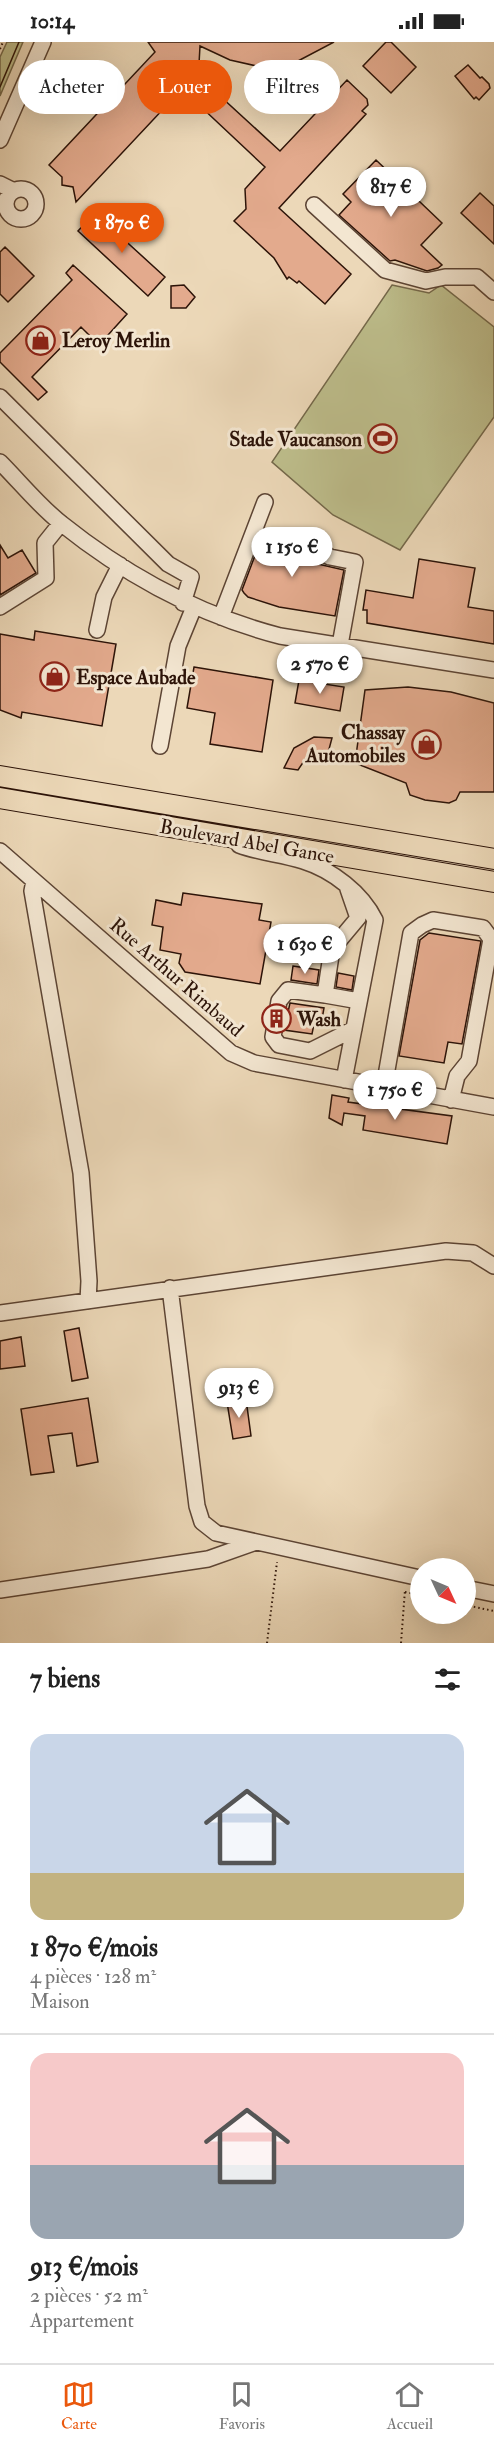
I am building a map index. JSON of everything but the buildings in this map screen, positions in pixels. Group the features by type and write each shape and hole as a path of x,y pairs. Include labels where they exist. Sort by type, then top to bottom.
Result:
{"main road":[{"name":"Boulevard Abel Gance","path":"0,776 494,859"},
{"name":"Boulevard Abel Gance","path":"0,798 494,882"}],"street":[{"path":"0,140 43,42"},
{"path":"314,205 384,270 426,282 445,277 477,277 494,292"},
{"path":"0,397 168,564 191,577 189,605 178,646 160,746"},
{"path":"0,462 61,523 120,565 189,605 280,636 494,670"},
{"path":"221,617 265,502"},
{"path":"0,607 46,578 45,543 61,523"},
{"path":"312,548 330,557 355,562 340,645"},
{"path":"97,630 104,597 120,565"},
{"path":"210,834 259,852 303,861 333,874 368,905 375,920 345,1075"},
{"name":"Rue Arthur Rimbaud","path":"0,851 231,1053 254,1063 345,1075 384,1087 494,1107"},
{"path":"34,881 32,891 81,1173 90,1281 88,1301"},
{"path":"325,995 332,949 358,918 347,886"},
{"path":"384,1087 411,933 433,920 483,928 491,939 469,1061 457,1076 451,1100"},
{"path":"354,1029 310,1051 279,1045 273,1037 279,1001 288,990 359,1001"},
{"path":"0,1313 446,1251 473,1253 494,1266"},
{"path":"170,1288 196,1506 202,1522 216,1533 410,1576"},
{"path":"0,1590 208,1560 256,1542"},
{"path":"476,1590 494,1594"}],"path":[{"path":"0,49 3,42"},
{"path":"267,1643 279,1547"},
{"path":"400,1643 405,1592 410,1583"},
{"path":"405,1592 410,1593"},
{"path":"476,1607 494,1611"}],"green space":[{"path":"7,42 23,42 0,96 0,57"},
{"name":"Stade Vaucanson","path":"392,285 429,293 441,285 494,327 494,417 400,550 333,515 272,462"}],"tram line":[{"path":"0,87 19,42"}],"place":[{"name":"Leroy Merlin","path":"41,340"},
{"name":"Stade Vaucanson","path":"383,439"},
{"name":"Espace Aubade","path":"55,677"},
{"name":"Chassay Automobiles","path":"426,744"},
{"name":"Wash","path":"276,1019"}]}
